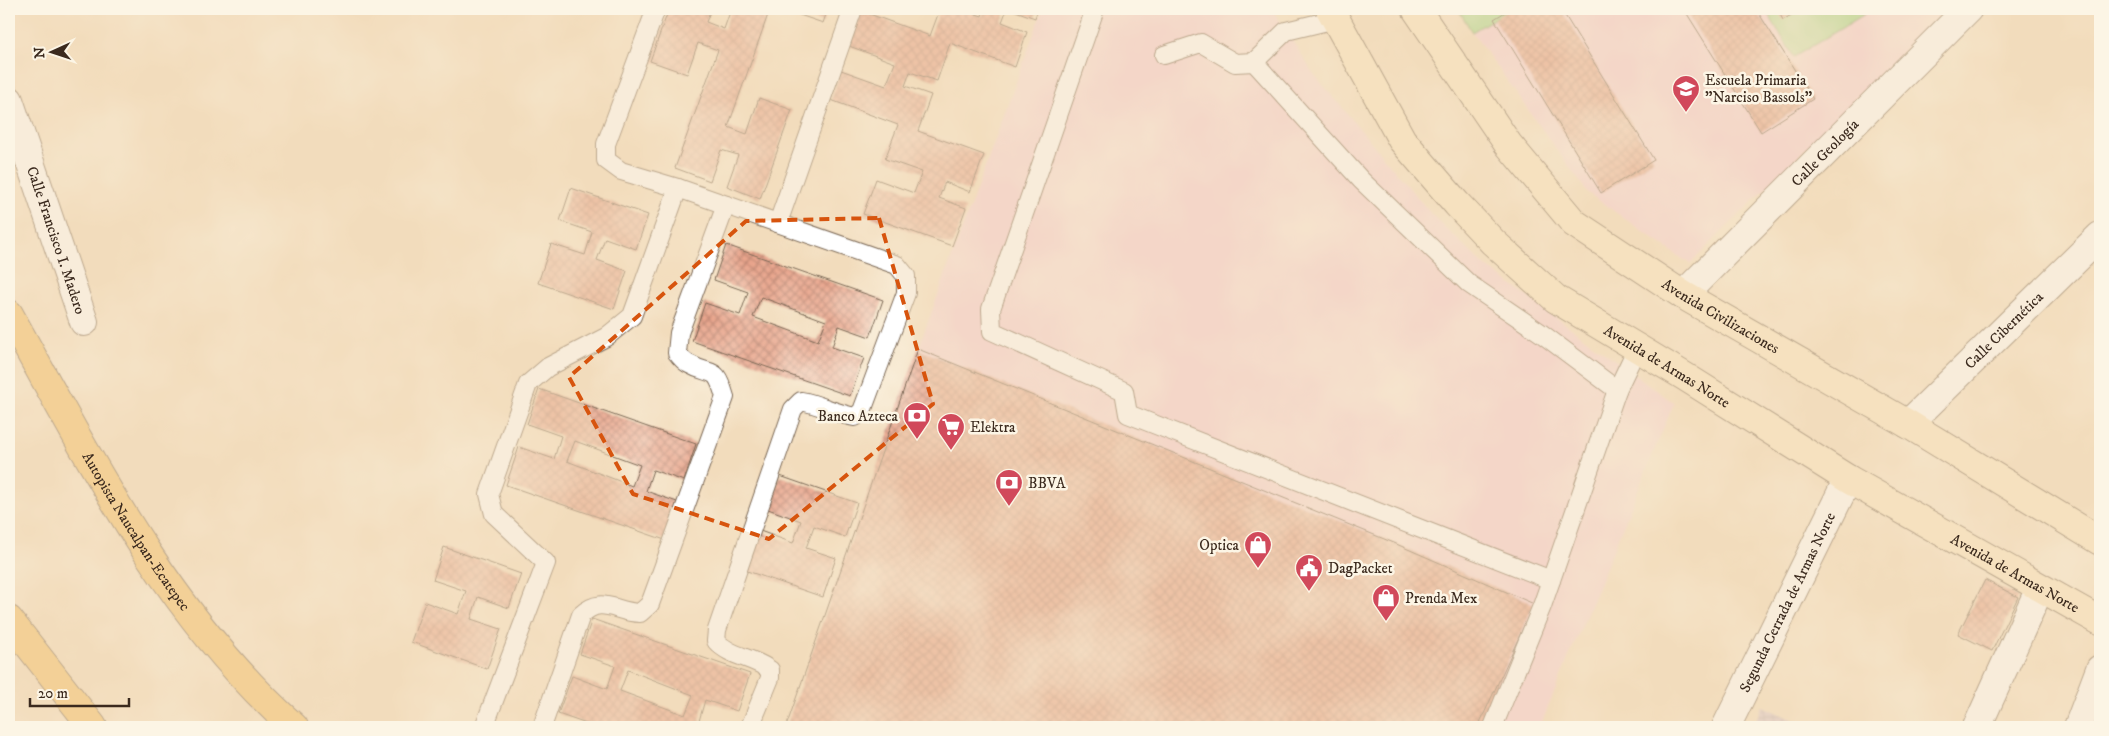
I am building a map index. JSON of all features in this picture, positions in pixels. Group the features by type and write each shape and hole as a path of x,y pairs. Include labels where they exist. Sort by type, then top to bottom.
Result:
{"highway":[{"name":"Autopista Naucalpan-Ecatepec","path":"9,314 132,531 210,639 294,727"},
{"path":"9,620 93,727"}],"main road":[{"name":"Avenida Civilizaciones","path":"1416,9 1508,144 1574,223 1683,295 1908,424 2100,541"},
{"name":"Avenida de Armas Norte","path":"1339,12 1402,140 1457,204 1493,242 1556,299 1848,479 2100,621"}],"street":[{"name":"Calle Geología","path":"1683,295 1968,9"},
{"name":"Calle Francisco I. Madero","path":"9,100 84,322"},
{"name":"Calle Cibernética","path":"1908,424 2100,236"},
{"name":"Segunda Cerrada de Armas Norte","path":"1726,727 1848,479"},
{"path":"1977,727 2040,588"},
{"path":"2078,727 2100,669"}],"lane":[{"path":"656,9 606,144 606,160 621,171 678,188 897,266 906,276 906,293 862,410 855,417 844,415 814,403 801,401 794,410 717,630 716,641 723,650 764,665 770,670 770,678 750,727"},
{"path":"778,223 853,9"},
{"path":"1095,9 991,309 992,331 1124,391 1128,414 1550,580"},
{"path":"1164,55 1201,43 1235,63 1254,62 1286,31 1339,12"},
{"path":"1254,62 1362,180 1469,284 1541,333 1617,390"},
{"path":"484,727 546,563 494,514 489,494 528,384 548,367 606,337 632,316 678,188"},
{"path":"542,727 581,615 590,606 603,604 628,612 640,613 650,604 725,397 721,381 713,372 688,364 677,352 679,333 726,205"},
{"path":"1493,727 1542,606 1617,390 1637,348"}],"highlighted area":[{"path":"879,218 933,404 769,539 633,494 569,377 746,221"}],"shaded area":[{"path":"1043,9 1272,9 1313,73 1432,215 1483,264 1674,403 1540,727 786,727 918,349"},
{"name":"Escuela Primaria \"Narciso Bassols\"","path":"1510,9 1946,9 1690,264 1588,193 1472,32"},
{"path":"1762,706 1810,727 1753,727"}],"green space":[{"path":"1458,9 1510,9 1472,32"},
{"path":"1765,9 1873,9 1794,57"}],"building":[{"path":"669,9 711,9 706,22 724,29 731,9 770,9 728,127 747,134 759,98 792,110 760,199 727,186 738,155 721,150 710,181 675,168 718,50 698,43 687,74 650,61"},
{"path":"789,9 828,9 823,23 788,11"},
{"path":"940,9 961,9 982,16 984,9 1007,9 1002,22 1027,32 1015,67 950,43 937,81 910,72 905,86 931,95 918,131 984,155 970,192 945,182 939,198 966,208 952,246 863,214 876,179 914,193 922,172 885,159 898,125 831,100 841,70 886,86 895,63 849,46 861,11 930,36"},
{"path":"1010,9 1038,9 1035,18"},
{"path":"1510,9 1561,9 1654,160 1601,193 1494,19"},
{"path":"1684,9 1756,9 1813,99 1761,132"},
{"path":"1777,9 1801,9 1783,20"},
{"path":"571,188 648,215 636,249 605,238 597,260 627,271 614,309 538,283 551,244 585,255 592,232 560,221"},
{"path":"726,245 883,300 870,337 839,326 832,347 864,358 850,396 692,341 705,303 740,315 748,292 714,280","holes":["761,297 826,321 818,341 753,317"]},
{"path":"918,349 1394,543 1534,604 1478,727 786,727"},
{"path":"539,389 696,444 684,481 653,470 646,491 677,502 665,540 506,485 519,447 554,459 561,436 527,424","holes":["575,441 640,465 632,486 567,461"]},
{"path":"780,476 857,503 845,537 814,526 806,548 836,558 823,597 747,571 760,531 793,543 801,521 768,509"},
{"path":"444,547 521,574 509,608 478,597 471,619 501,629 487,669 411,642 425,602 458,614 466,591 433,580"},
{"path":"1985,580 2018,597 1992,651 1958,634"},
{"path":"592,619 750,674 737,711 705,700 699,721 717,727 595,727 558,714 572,676 607,689 615,666 580,654","holes":["628,670 693,695 685,715 620,691"]}],"place":[{"name":"Escuela Primaria \"Narciso Bassols\"","path":"1686,113"},
{"name":"Banco Azteca","path":"917,440"},
{"name":"Elektra","path":"951,451"},
{"name":"BBVA","path":"1009,507"},
{"name":"Optica","path":"1258,569"},
{"name":"DagPacket","path":"1309,592"},
{"name":"Prenda Mex","path":"1386,622"}]}
